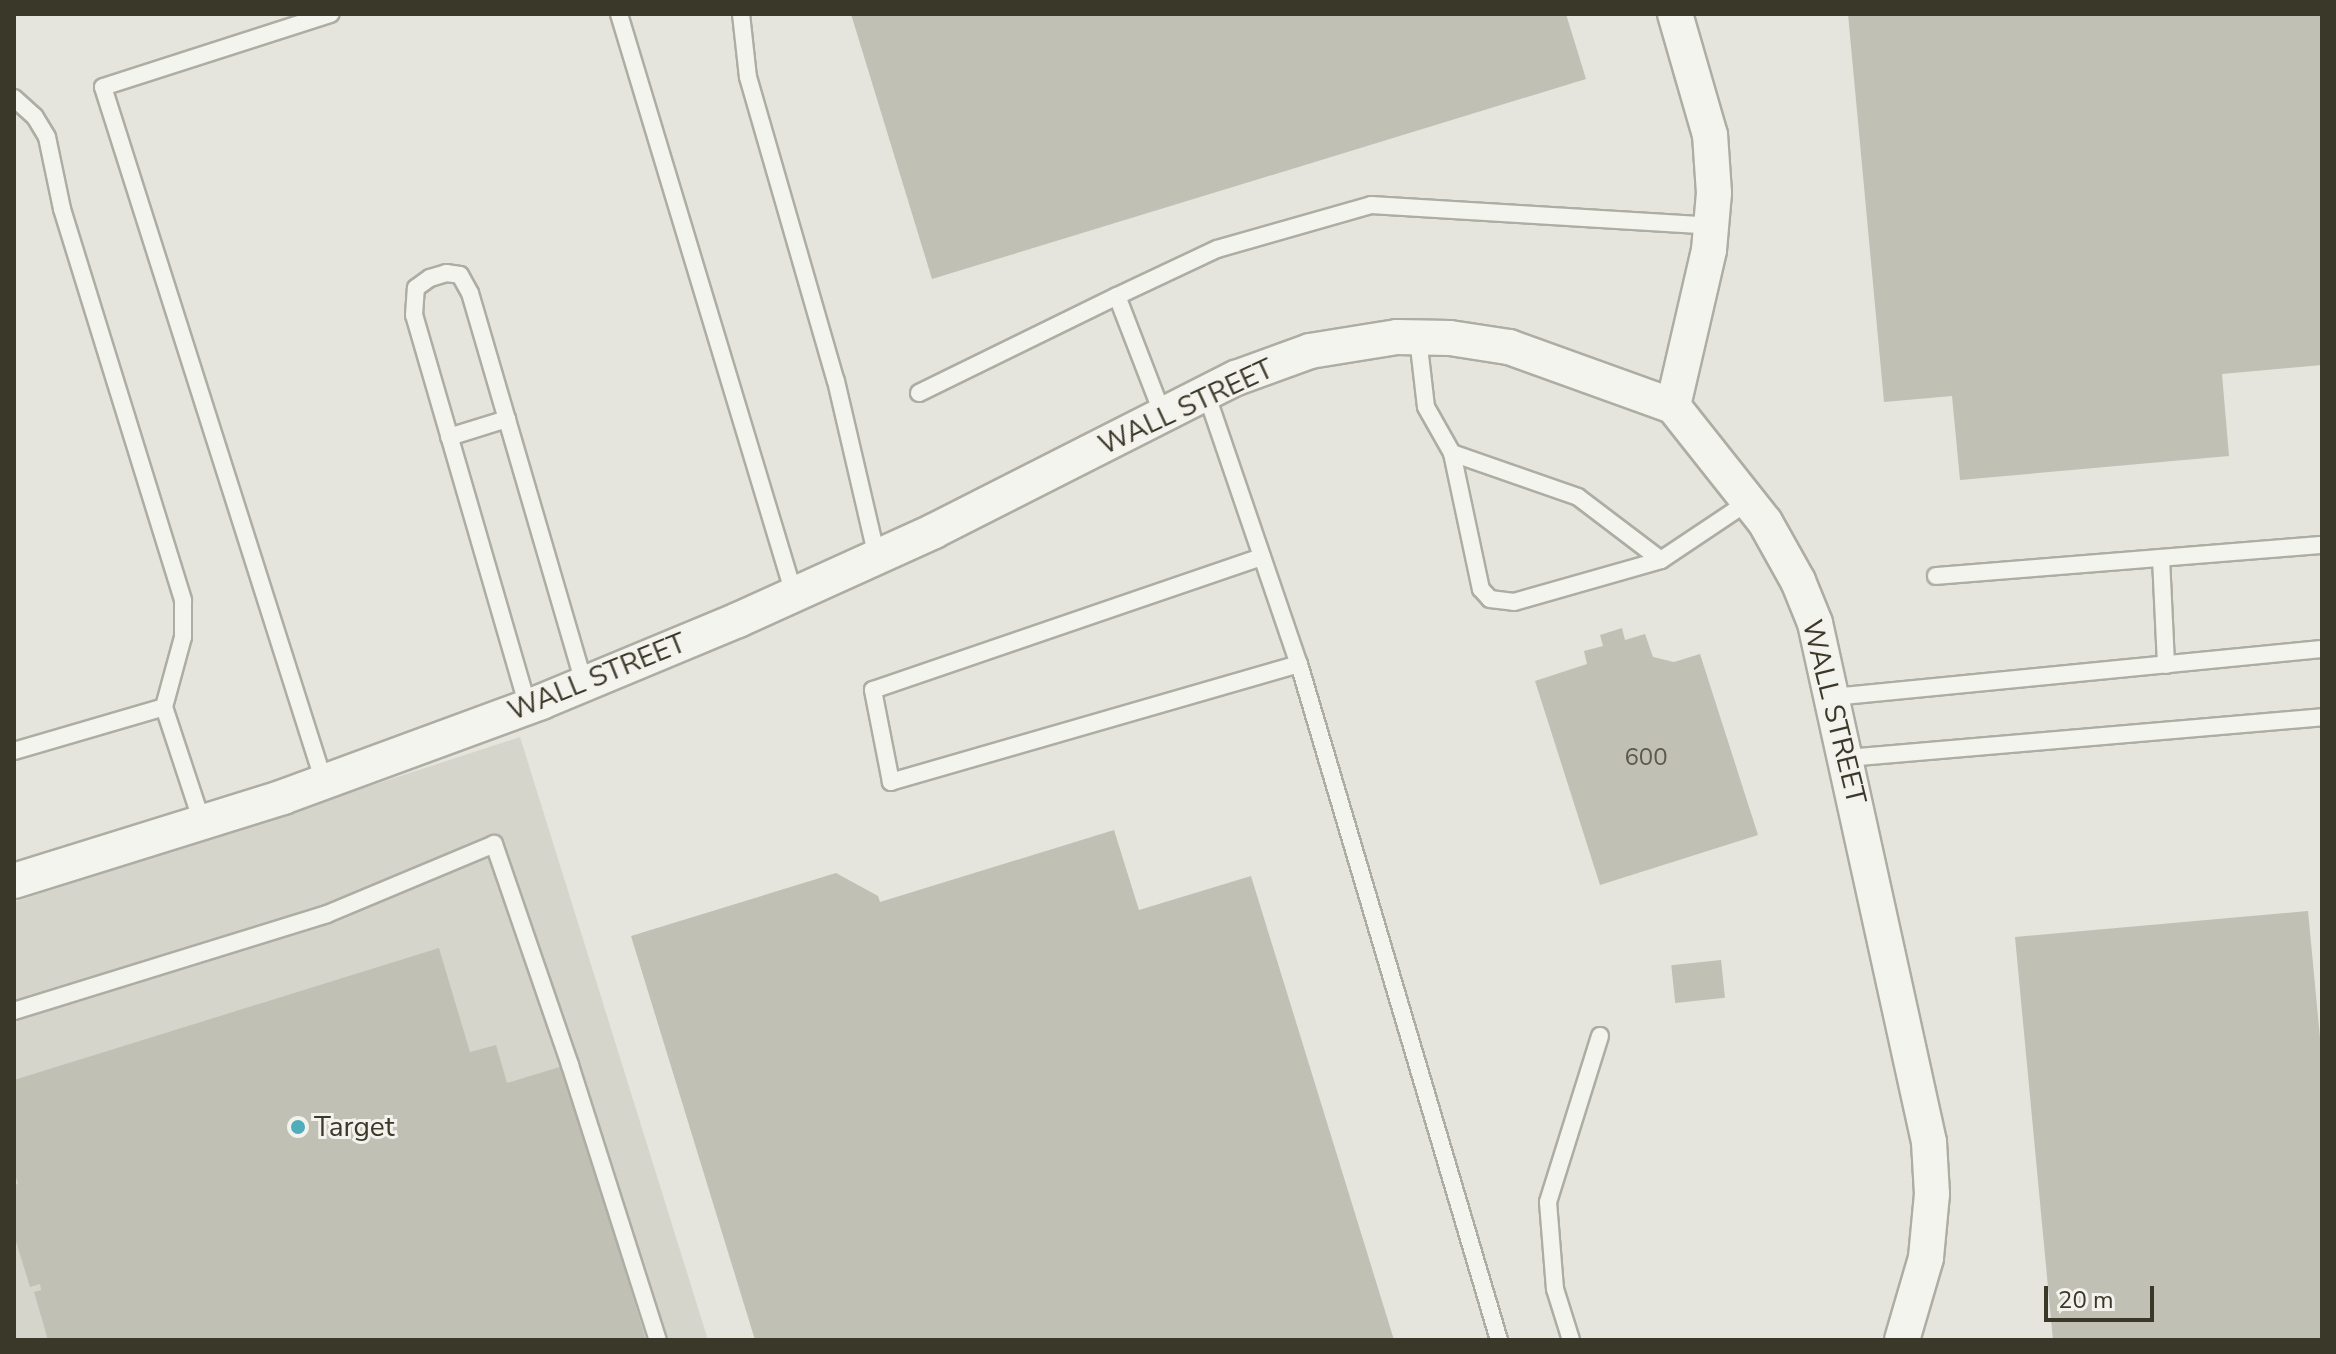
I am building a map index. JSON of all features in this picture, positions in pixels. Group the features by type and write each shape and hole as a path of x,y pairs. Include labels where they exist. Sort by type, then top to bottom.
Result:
{"street":[{"path":"1673,406 1709,250 1714,180 1710,135 1675,14"},
{"name":"WALL STREET","path":"14,881 324,782 528,707 877,557 1236,378 1310,351 1343,343 1418,338 1450,338 1509,347 1673,406 1765,522 1798,581 1821,644 1929,1142 1932,1194 1926,1258 1902,1340"}],"lane":[{"path":"324,782 103,87 331,14"},
{"path":"619,14 794,594"},
{"path":"741,14 748,77 836,381 877,557"},
{"path":"14,98 35,117 47,137 62,209 183,601 183,637 164,707 202,822"},
{"path":"919,393 1217,249 1371,205 1711,226"},
{"path":"528,707 414,315 416,288 430,278 446,273 460,275 470,293 584,684"},
{"path":"1117,296 1163,415"},
{"path":"1418,338 1426,407 1452,453 1481,589 1490,599 1514,602 1661,560 1749,501"},
{"path":"1206,393 1299,664 1499,1340"},
{"path":"449,437 507,419"},
{"path":"1452,453 1578,497 1661,560"},
{"path":"1936,576 2322,545"},
{"path":"1262,557 873,690 891,782 1299,664"},
{"path":"2161,558 2166,665"},
{"path":"1833,697 2322,649"},
{"path":"14,751 164,707"},
{"path":"1847,758 2322,717"},
{"path":"14,1011 327,914 494,844 570,1065 658,1340"},
{"path":"1571,1340 1555,1289 1548,1202 1600,1036"}],"shaded area":[{"path":"520,737 708,1340 14,1340 14,902"}],"building":[{"path":"851,14 1566,14 1586,79 932,279"},
{"path":"1848,14 2322,14 2322,365 2222,374 2229,456 1960,480 1952,396 1884,402"},
{"path":"1622,628 1625,640 1645,634 1653,657 1674,662 1700,654 1758,835 1600,885 1535,681 1587,664 1584,651 1603,646 1600,635"},
{"path":"1114,830 1139,910 1251,876 1394,1340 755,1340 631,936 836,873 878,896 880,902"},
{"path":"2308,911 2322,1059 2322,1340 2053,1340 2015,937"},
{"name":"Target","path":"439,948 470,1052 496,1045 507,1083 563,1066 646,1340 48,1340 34,1292 41,1290 40,1284 30,1287 14,1235 14,1185 18,1184 14,1171 14,1080"},
{"path":"1721,960 1725,998 1675,1003 1671,965"}],"place":[{"name":"Target","path":"298,1127"}]}
